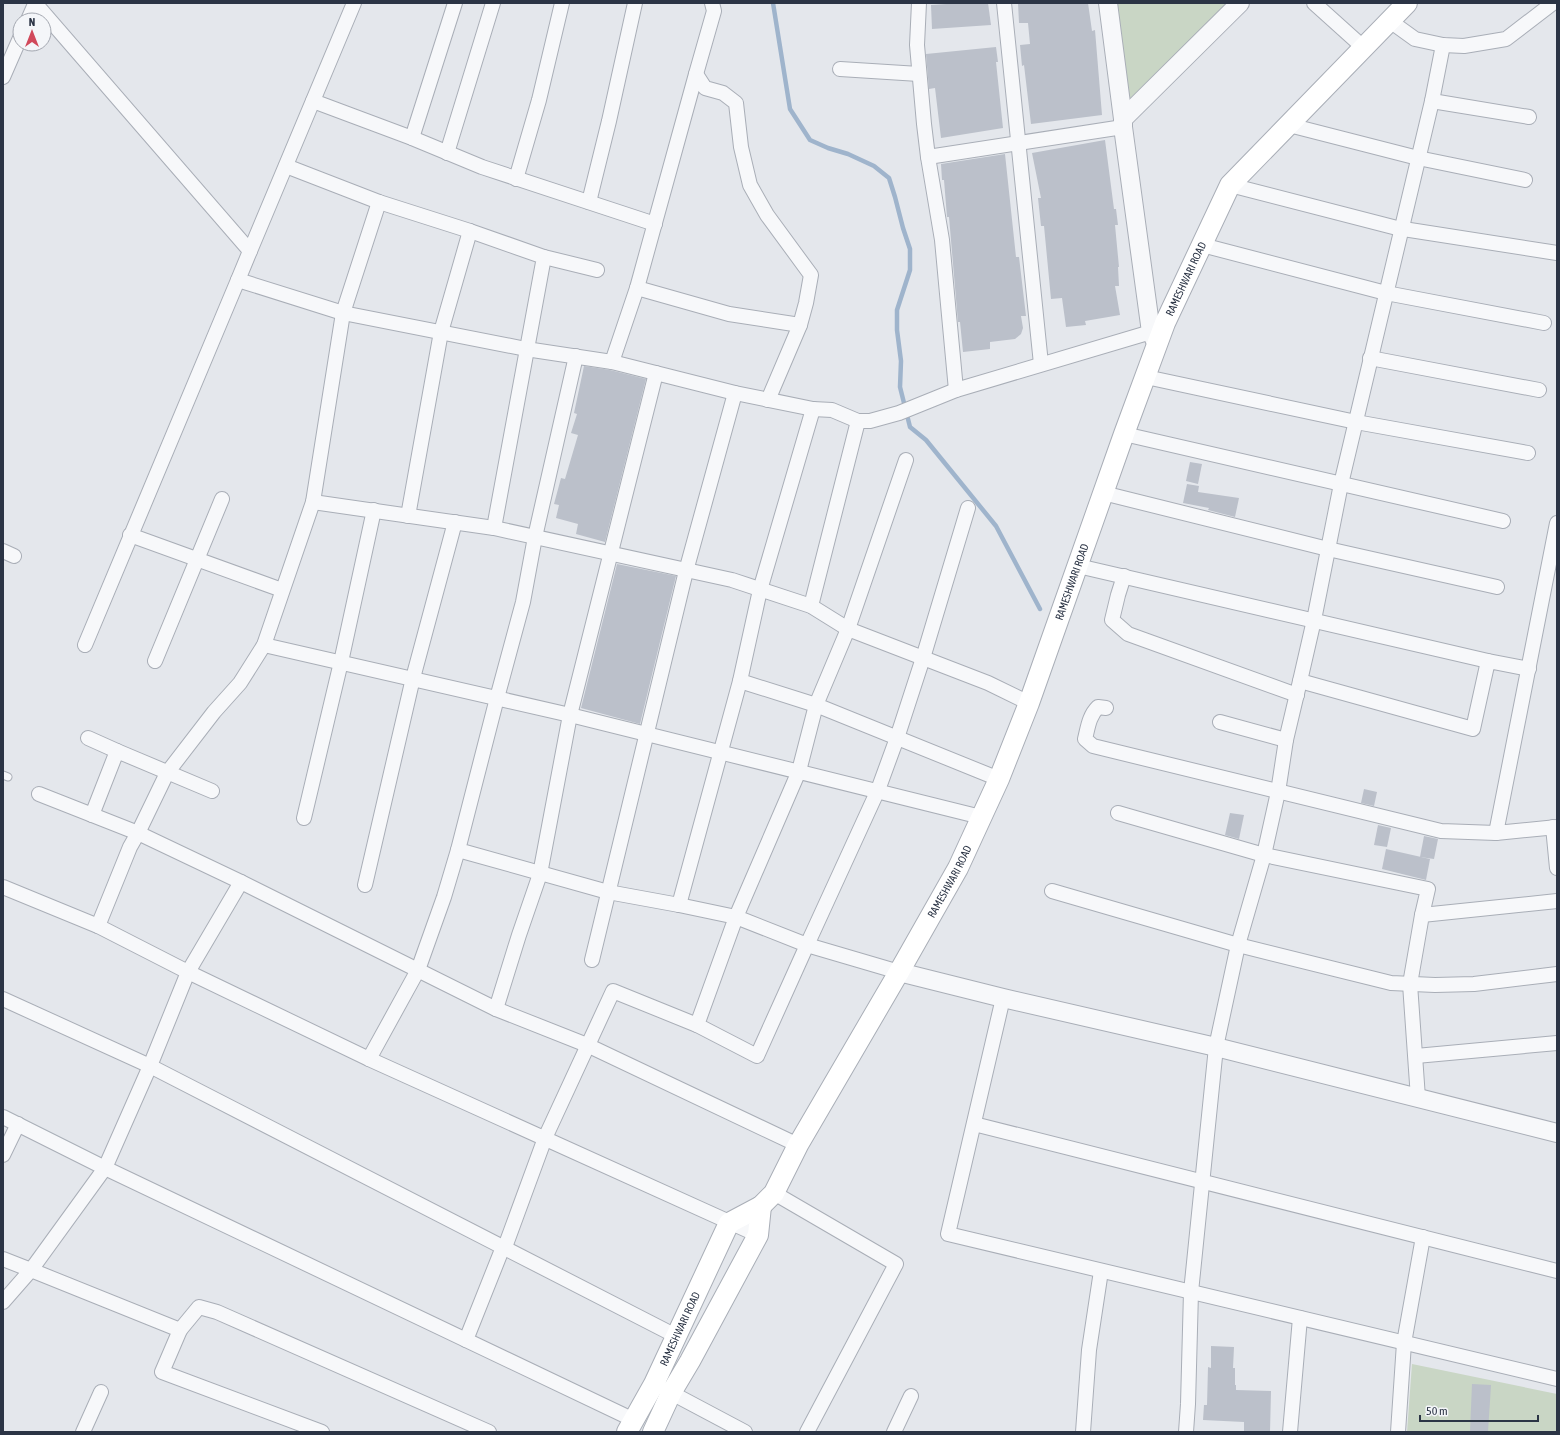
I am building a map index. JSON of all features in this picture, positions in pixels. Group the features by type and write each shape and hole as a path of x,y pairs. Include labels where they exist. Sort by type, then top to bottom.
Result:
{"main road":[{"name":"RAMESHWARI ROAD","path":"767,1200 958,868 999,779 1029,702 1124,434 1146,377 1154,339 1165,323 1230,186 1407,3"},
{"path":"730,1224 767,1200"},
{"path":"652,1432 662,1388 690,1361 758,1236 767,1200"},
{"name":"RAMESHWARI ROAD","path":"630,1426 662,1388 676,1336 730,1224"}],"street":[{"path":"85,645 354,3"},
{"path":"412,138 455,3"},
{"path":"447,153 493,3"},
{"path":"516,179 539,100 562,3"},
{"path":"589,202 609,121 635,3"},
{"path":"612,362 655,224 714,11 712,3"},
{"path":"919,3 917,45 919,74 928,157 942,240 956,390"},
{"path":"1004,3 1041,364"},
{"path":"238,280 343,313 526,350 612,362 735,393 813,409 832,410 858,421 870,421 899,413 956,390 1041,364 1154,339 1123,123 1108,3"},
{"path":"928,157 1018,144 1123,123 1240,3"},
{"path":"1314,3 1364,48"},
{"path":"1390,21 1415,39 1443,45 1464,46 1506,39 1553,3"},
{"path":"35,4 250,251"},
{"path":"1186,1432 1191,1292 1216,1047 1238,945 1264,855 1278,792 1286,740 1314,620 1341,484 1432,101 1443,45"},
{"path":"3,77 14,52"},
{"path":"840,69 919,74"},
{"path":"696,74 704,88 723,93 736,103 740,147 750,185 767,215 811,275 800,326 768,400"},
{"path":"313,101 412,138 482,168 655,224"},
{"path":"1432,101 1529,117"},
{"path":"1289,125 1418,158 1525,180"},
{"path":"286,166 379,202 470,231 544,257 597,270"},
{"path":"1230,186 1402,228 1557,253"},
{"path":"98,926 130,847 167,773 214,712 240,683 264,645 313,502 343,313 379,202"},
{"path":"408,516 441,332 470,231"},
{"path":"1202,245 1386,293 1544,323"},
{"path":"494,528 544,257"},
{"path":"636,288 729,314 800,326"},
{"path":"369,1059 418,970 444,897 458,850 523,602 576,356"},
{"path":"1370,358 1539,390"},
{"path":"496,1009 540,874 570,714 656,373"},
{"path":"1146,377 1356,422 1528,453"},
{"path":"592,960 686,571 735,393"},
{"path":"679,905 740,681 760,590 813,409"},
{"path":"811,606 858,421"},
{"path":"1124,434 1503,521"},
{"path":"697,1025 736,917 800,771 816,705 848,629 906,460"},
{"path":"1103,493 1328,549 1497,587"},
{"path":"155,661 222,499"},
{"path":"313,502 494,528 732,580 811,606 848,629 988,683 1029,702"},
{"path":"466,1340 503,1247 505,1247 545,1138 613,991 697,1025 757,1056 878,790 897,738 923,658 968,508"},
{"path":"304,818 342,662 374,510"},
{"path":"365,885 413,678 455,522"},
{"path":"1496,833 1557,523"},
{"path":"130,535 282,590"},
{"path":"1078,566 1488,661 1529,669"},
{"path":"1124,576 1112,620 1128,634 1297,695"},
{"path":"264,645 570,714 981,817"},
{"path":"1300,681 1473,729 1488,661"},
{"path":"740,681 816,705 999,779"},
{"path":"1106,708 1098,707 1092,713 1086,739 1093,746 1441,831 1496,833 1555,827 1557,868"},
{"path":"1220,722 1286,740"},
{"path":"88,738 212,791"},
{"path":"92,815 117,751"},
{"path":"39,794 138,833 241,882 496,1009 587,1045 798,1145"},
{"path":"1118,813 1264,855 1428,889 1410,984 1418,1098"},
{"path":"458,850 608,892 736,917 807,945 899,972 1003,998 1216,1047 1557,1133"},
{"path":"3,1302 31,1270 105,1168 150,1066 188,972 241,882"},
{"path":"3,887 98,926 188,972 369,1059 758,1236"},
{"path":"1052,890 1238,945 1391,983 1474,984 1557,974"},
{"path":"1422,915 1557,900"},
{"path":"1003,998 948,1234 1557,1379"},
{"path":"3,999 150,1066 676,1336"},
{"path":"1416,1056 1557,1043"},
{"path":"3,1117 105,1168 466,1340 630,1426"},
{"path":"3,1155 18,1124"},
{"path":"974,1124 1557,1271"},
{"path":"767,1200 896,1264 807,1432"},
{"path":"1398,1432 1404,1343 1423,1237"},
{"path":"3,1259 180,1330"},
{"path":"1083,1432 1089,1350 1101,1271"},
{"path":"322,1432 162,1372 180,1330 199,1307 217,1312 489,1432"},
{"path":"1290,1432 1300,1318"},
{"path":"662,1388 745,1432"},
{"path":"83,1432 102,1392"},
{"path":"894,1432 911,1396"}],"green space":[{"path":"1117,3 1231,3 1128,108"},
{"path":"1412,1364 1557,1394 1557,1432 1407,1432"}],"building":[{"path":"988,3 991,25 932,29 931,5"},
{"path":"1018,3 1088,3 1092,31 1095,30 1102,115 1031,124 1024,65 1022,66 1020,45 1030,44 1028,23 1019,23"},
{"path":"996,47 998,62 996,62 1003,128 941,138 935,88 929,89 926,54"},
{"path":"1105,140 1114,209 1116,209 1118,225 1115,225 1119,267 1119,286 1115,286 1120,315 1085,321 1086,325 1066,327 1062,298 1051,299 1044,226 1041,226 1038,198 1041,198 1032,153"},
{"path":"1005,154 1016,257 1019,257 1026,316 1021,316 1023,328 1021,334 1015,339 990,342 990,349 963,352 960,322 958,322 949,217 947,217 941,164"},
{"path":"584,366 610,370 646,379 605,542 576,534 578,524 556,518 559,505 554,504 561,478 565,479 578,435 571,433 577,414 574,413"},
{"path":"1190,462 1202,464 1198,484 1186,481"},
{"path":"1187,484 1199,486 1198,492 1239,498 1235,517 1208,510 1209,508 1183,503"},
{"path":"617,564 676,576 640,724 581,708"},
{"path":"1364,789 1377,792 1374,806 1361,803"},
{"path":"1230,813 1244,815 1239,839 1225,835"},
{"path":"1378,825 1391,828 1387,847 1374,845"},
{"path":"1424,836 1438,839 1434,859 1420,857"},
{"path":"1386,849 1430,859 1426,880 1382,869"},
{"path":"1211,1346 1234,1347 1233,1368 1235,1368 1236,1390 1271,1391 1270,1432 1244,1432 1244,1422 1203,1420 1204,1405 1207,1405 1208,1367 1211,1368"},
{"path":"1472,1384 1491,1385 1488,1432 1470,1432"}],"waterway":[{"path":"773,3 790,109 810,140 828,148 848,154 874,166 889,178 910,249 910,270 897,310 897,330 901,361 900,387 910,427 926,440 996,526 1040,609"}]}
